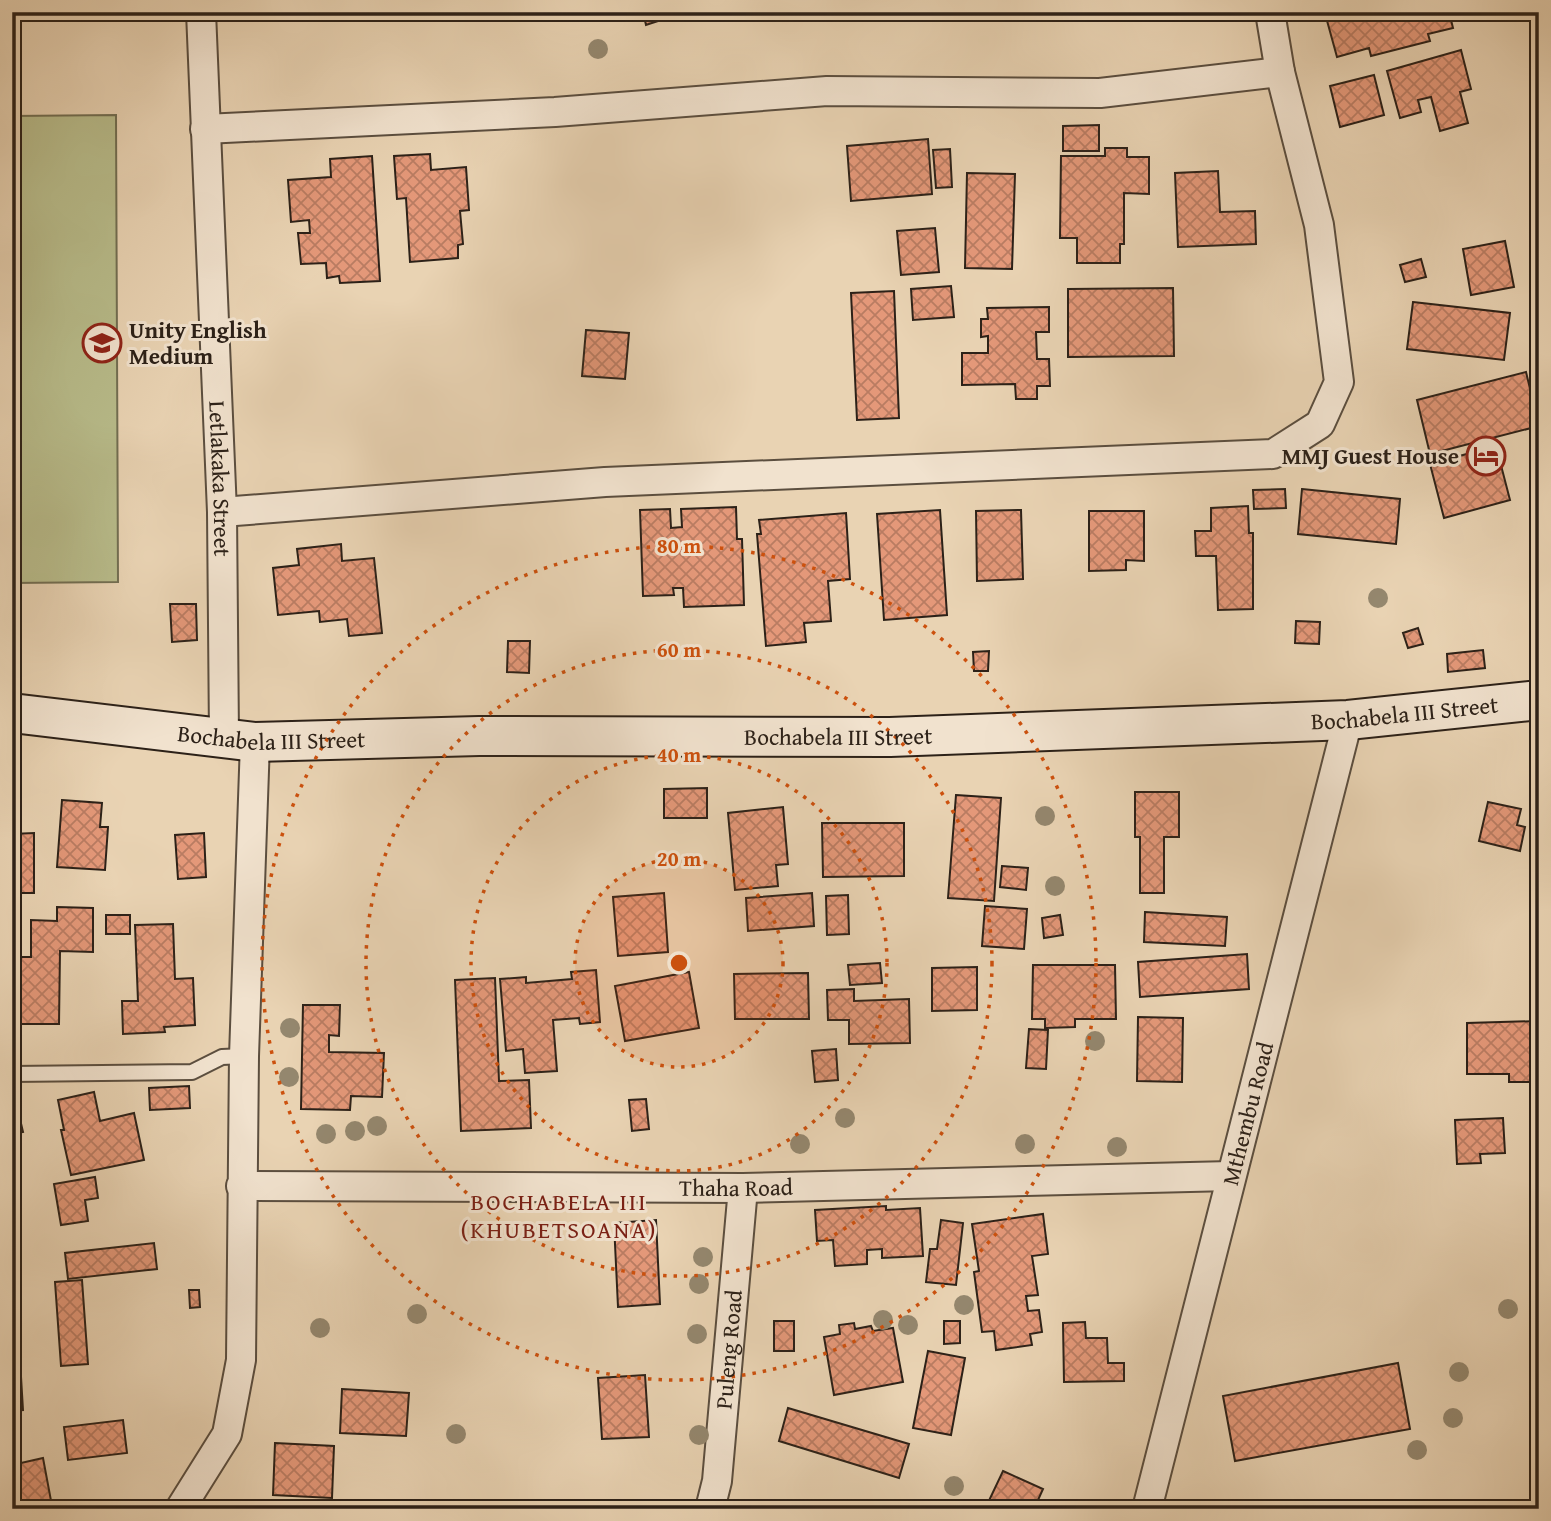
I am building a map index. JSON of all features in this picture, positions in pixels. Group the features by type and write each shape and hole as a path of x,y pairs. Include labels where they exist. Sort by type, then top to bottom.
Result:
{"street":[{"name":"Letlakaka Street","path":"180,1509 227,1434 241,1360 244,1056 240,740 222,512 201,12"},
{"path":"222,512 605,482 1273,454 1320,424 1339,382 1319,225 1280,72 1270,12"},
{"path":"205,128 555,112 827,91 1100,93 1280,72"},
{"name":"Bochabela III Street","path":"12,713 240,740 479,736 890,737 1348,720 1539,700"},
{"name":"Mthembu Road","path":"1147,1509 1348,720"},
{"name":"Thaha Road","path":"241,1186 743,1188 1231,1176"},
{"name":"Puleng Road","path":"710,1509 718,1467 743,1188"}],"lane":[{"path":"12,1074 192,1072 222,1057 244,1056"}],"green space":[{"path":"116,115 118,582 12,583 12,116"}],"building":[{"path":"420,12 481,12 481,16 420,18"},
{"path":"643,12 659,12 661,20 646,25"},
{"path":"1029,12 1072,12 1072,17 1030,19"},
{"path":"1345,12 1449,12 1453,28 1428,34 1430,41 1371,56 1369,48 1337,57 1326,17"},
{"path":"1461,50 1471,89 1460,92 1468,123 1440,131 1431,97 1418,100 1421,112 1400,118 1387,71"},
{"path":"1374,75 1384,115 1340,127 1330,86"},
{"path":"1099,125 1099,151 1063,151 1063,126"},
{"path":"928,139 932,194 851,201 847,146"},
{"path":"1105,148 1127,148 1127,157 1149,157 1149,194 1124,193 1124,244 1120,244 1120,263 1077,263 1077,238 1060,238 1061,156 1105,156"},
{"path":"950,149 952,187 936,188 933,150"},
{"path":"430,154 431,170 466,167 469,210 460,211 463,244 458,245 458,258 410,262 406,198 397,199 394,156"},
{"path":"372,156 380,281 340,283 339,276 327,278 326,263 301,264 298,233 310,233 309,220 291,222 288,180 331,177 330,159"},
{"path":"1218,171 1220,212 1255,211 1256,244 1178,247 1175,173"},
{"path":"967,173 1015,174 1012,269 965,268"},
{"path":"935,228 939,272 901,275 897,231"},
{"path":"1505,241 1514,287 1471,295 1463,249"},
{"path":"1421,259 1426,277 1405,282 1400,265"},
{"path":"951,286 954,317 913,320 911,289"},
{"path":"1173,288 1174,356 1068,357 1068,289"},
{"path":"894,291 899,418 857,420 851,293"},
{"path":"1413,302 1510,313 1504,360 1407,349"},
{"path":"1049,307 1049,332 1036,332 1037,359 1049,359 1050,386 1037,386 1037,399 1016,399 1015,384 962,385 962,353 988,353 988,336 981,337 981,319 988,319 987,308"},
{"path":"586,330 629,333 625,379 582,376"},
{"path":"1526,372 1539,426 1430,454 1417,400"},
{"path":"1496,446 1510,500 1444,518 1430,464"},
{"path":"1285,489 1286,508 1254,509 1253,490"},
{"path":"1302,489 1400,499 1396,544 1298,534"},
{"path":"1248,506 1249,533 1253,533 1253,609 1218,610 1216,556 1196,556 1195,531 1211,531 1211,508"},
{"path":"736,507 737,539 742,539 744,605 684,607 683,588 673,588 674,595 643,596 640,510 670,509 671,528 682,527 681,509"},
{"path":"940,510 947,615 884,620 877,514"},
{"path":"1021,510 1023,579 977,581 976,511"},
{"path":"1089,511 1144,511 1144,561 1126,560 1126,570 1089,571"},
{"path":"846,513 850,579 828,581 831,621 804,623 806,642 766,646 757,534 761,534 759,520"},
{"path":"341,544 342,561 374,558 382,633 349,636 347,619 320,622 319,611 278,615 273,568 299,565 297,549"},
{"path":"170,604 196,604 197,640 172,642"},
{"path":"1296,621 1320,622 1319,644 1295,643"},
{"path":"1418,628 1423,644 1408,648 1403,633"},
{"path":"508,641 530,641 529,673 507,672"},
{"path":"1483,650 1485,668 1448,672 1447,654"},
{"path":"989,651 988,671 974,671 973,652"},
{"path":"707,788 707,818 664,818 664,789"},
{"path":"1135,792 1179,792 1179,837 1164,837 1164,893 1140,893 1140,837 1135,837"},
{"path":"956,795 1001,798 994,901 948,898"},
{"path":"62,800 102,803 100,827 108,827 105,870 57,867"},
{"path":"1488,802 1521,809 1517,825 1525,827 1520,851 1479,841"},
{"path":"783,807 788,864 776,865 778,886 735,890 728,813"},
{"path":"822,823 904,823 904,876 823,877"},
{"path":"34,833 34,893 12,893 12,834"},
{"path":"204,833 206,877 178,879 175,835"},
{"path":"1002,866 1028,868 1026,890 1000,887"},
{"path":"664,893 668,952 618,956 613,897"},
{"path":"812,893 814,926 748,931 746,898"},
{"path":"848,895 849,934 827,935 826,896"},
{"path":"985,906 1027,909 1024,949 982,946"},
{"path":"57,907 93,908 93,952 60,951 59,1024 18,1024 19,957 31,957 31,920 57,921"},
{"path":"1145,912 1227,917 1225,946 1144,942"},
{"path":"106,915 130,915 130,934 106,934"},
{"path":"1060,915 1063,935 1044,938 1042,918"},
{"path":"173,924 175,979 193,978 195,1025 164,1027 165,1032 123,1034 122,1001 138,1001 135,925"},
{"path":"1247,954 1249,989 1140,997 1138,962"},
{"path":"880,963 882,983 850,985 848,965"},
{"path":"1033,965 1115,965 1116,1019 1075,1019 1075,1027 1045,1028 1045,1019 1032,1019"},
{"path":"977,967 977,1010 932,1011 932,968"},
{"path":"596,970 600,1022 580,1024 579,1018 553,1020 557,1071 525,1073 523,1049 506,1051 500,979 526,977 526,983 572,979 571,972"},
{"path":"689,972 699,1028 625,1041 615,986"},
{"path":"808,973 809,1019 735,1019 734,974"},
{"path":"495,978 499,1081 529,1080 531,1128 461,1131 455,980"},
{"path":"854,989 854,1001 909,999 910,1043 849,1044 849,1020 828,1020 827,990"},
{"path":"303,1005 340,1005 339,1036 329,1035 329,1052 384,1053 382,1097 351,1096 350,1110 301,1109"},
{"path":"1138,1017 1183,1018 1182,1082 1137,1081"},
{"path":"1539,1021 1539,1082 1509,1082 1509,1074 1467,1074 1467,1023"},
{"path":"1029,1029 1048,1030 1046,1069 1026,1068"},
{"path":"836,1049 838,1080 815,1082 812,1051"},
{"path":"189,1086 190,1108 150,1110 149,1088"},
{"path":"94,1092 100,1121 134,1113 144,1160 71,1175 61,1130 64,1130 58,1100"},
{"path":"12,1098 15,1098 23,1132 12,1134"},
{"path":"646,1099 649,1129 632,1131 629,1100"},
{"path":"1503,1118 1505,1153 1480,1154 1481,1163 1457,1164 1455,1120"},
{"path":"12,1152 20,1190 12,1192"},
{"path":"95,1177 98,1198 85,1200 88,1221 61,1225 54,1184"},
{"path":"886,1206 886,1210 920,1208 923,1256 882,1258 882,1249 867,1250 867,1264 835,1266 833,1240 817,1241 815,1210"},
{"path":"1043,1214 1048,1254 1032,1256 1038,1295 1026,1296 1028,1311 1039,1310 1042,1332 1030,1334 1032,1345 996,1350 994,1331 982,1332 974,1272 979,1271 972,1224"},
{"path":"656,1220 660,1304 618,1307 614,1223"},
{"path":"941,1220 963,1223 956,1285 926,1282 930,1249 937,1249"},
{"path":"154,1243 157,1269 68,1279 65,1253"},
{"path":"82,1280 88,1364 61,1366 55,1282"},
{"path":"189,1290 199,1290 200,1307 190,1308"},
{"path":"774,1321 794,1321 794,1351 774,1351"},
{"path":"944,1321 960,1321 960,1343 944,1344"},
{"path":"1085,1322 1086,1338 1107,1338 1108,1363 1124,1363 1124,1381 1064,1382 1063,1323"},
{"path":"854,1323 855,1329 871,1326 873,1331 893,1328 903,1382 834,1395 824,1337 840,1334 839,1325"},
{"path":"928,1351 965,1358 951,1435 913,1428"},
{"path":"20,1360 23,1410 12,1411 12,1361"},
{"path":"1398,1363 1410,1429 1235,1461 1223,1396"},
{"path":"645,1375 649,1437 602,1439 598,1378"},
{"path":"342,1389 409,1393 406,1436 340,1433"},
{"path":"788,1408 909,1444 899,1478 779,1441"},
{"path":"123,1420 127,1453 68,1460 64,1427"},
{"path":"275,1443 334,1446 332,1498 273,1495"},
{"path":"43,1458 52,1506 12,1509 12,1465"},
{"path":"1003,1471 1043,1489 1034,1509 985,1509"}],"place":[{"name":"Unity English Medium","path":"102,343"},
{"name":"MMJ Guest House","path":"1486,456"}],"district":[{"name":"BOCHABELA III (KHUBETSOANA)","path":"559,1216"}]}
